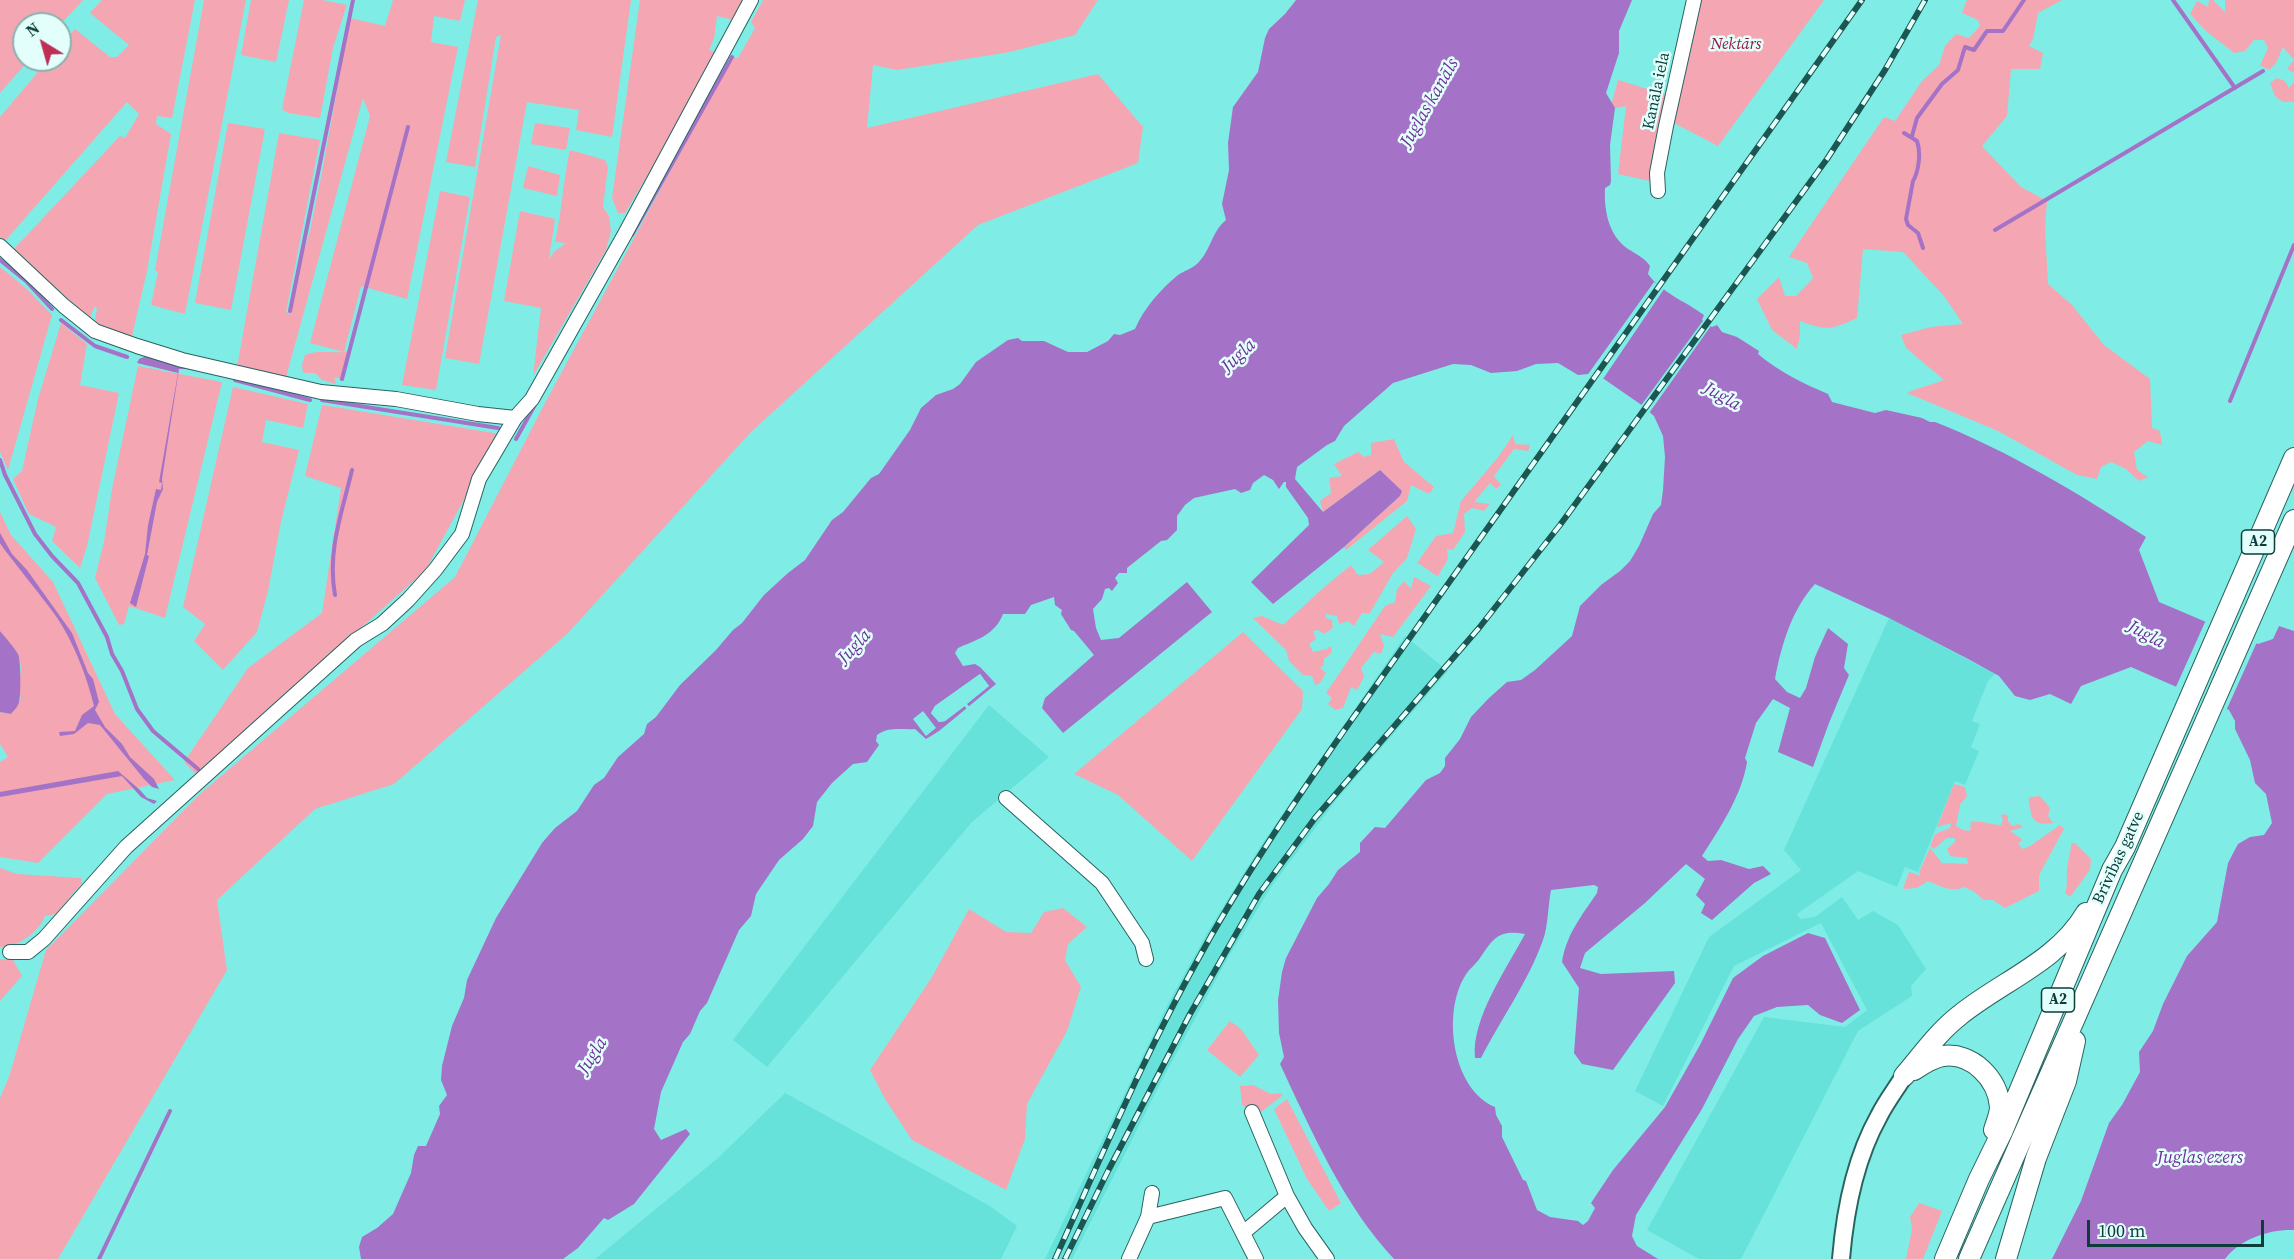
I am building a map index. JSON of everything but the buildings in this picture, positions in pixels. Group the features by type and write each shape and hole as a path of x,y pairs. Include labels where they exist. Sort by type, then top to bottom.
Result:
{"highway":[{"name":"Brīvības gatve","path":"1945,1259 2003,1130 2112,870 2125,847 2294,458"},
{"name":"Brīvības gatve","path":"1969,1259 2083,1004 2241,635 2294,520"},
{"path":"1904,1076 1941,1030 1988,994 2032,968 2053,951 2083,918 2112,870"},
{"path":"2006,1259 2037,1158 2066,1081 2083,1004"},
{"path":"1904,1076 1929,1060 1945,1055 1962,1058 1978,1066 1989,1078 2000,1108 1993,1135 1984,1154 1979,1179"}],"main road":[{"path":"1841,1259 1844,1221 1856,1171 1878,1117 1904,1076"}],"street":[{"path":"10,952 28,952 44,939 126,847 356,640 382,624 435,570 462,534 479,479 515,418 532,399 625,234 751,0"},
{"name":"Kanāla iela","path":"1658,191 1657,173 1694,0"},
{"path":"0,246 64,306 95,331 137,346 182,360 321,392 396,399 478,414 515,418"},
{"path":"1006,798 1102,883 1142,943 1146,958"},
{"path":"1252,1112 1287,1196 1305,1228 1327,1259"},
{"path":"1129,1259 1148,1217 1152,1193"},
{"path":"1243,1233 1287,1196"},
{"path":"1148,1217 1225,1198 1256,1259"}],"shaded area":[{"path":"1889,618 1995,674 1988,681 1972,721 1980,724 1971,747 1979,751 1965,785 1955,781 1918,872 1905,867 1897,887 1858,871 1797,914 1800,919 1815,917 1842,897 1858,920 1873,911 1898,925 1926,969 1911,986 1912,996 1858,1031 1741,1259 1699,1259 1647,1230 1764,1017 1845,1027 1867,1010 1821,923 1734,966 1663,1106 1635,1091 1709,937 1801,870 1784,850"},
{"path":"1405,636 1448,671 1337,799 1271,887 1226,961 1161,1082 1072,1259 1045,1259 1168,1004 1207,933 1262,844"},
{"path":"989,705 1049,757 972,822 767,1067 733,1040"},
{"path":"785,1093 990,1206 1017,1226 1001,1259 595,1259 718,1158"}],"green space":[{"path":"0,0 83,0 72,12 12,12 12,72 18,72 0,93"},
{"path":"102,0 195,0 172,118 157,116 156,124 171,134 147,271 132,336 120,337 94,326 97,308 94,307 90,318 13,250 120,136 125,138 139,114 127,102 4,242 0,239 0,117 38,72 72,72 72,32 75,29 110,57 117,57 129,45 90,13"},
{"path":"204,0 246,0 185,314 151,305 158,272 155,270"},
{"path":"251,0 289,0 276,62 241,55"},
{"path":"304,0 323,0 347,5 333,48 320,118 288,113 282,109"},
{"path":"393,0 465,0 460,21 434,16 431,42 458,47 407,299 361,286 344,352 310,343 370,116 363,98 286,377 237,367 279,133 320,140 286,312 291,314 322,172 350,18 385,26"},
{"path":"478,0 631,0 612,137 576,130 579,110 527,102 479,364 445,358 501,35 496,37 475,167 446,162"},
{"path":"640,0 744,0 734,20 717,16 714,39 709,50 716,52 700,87 625,213 618,213 612,198"},
{"path":"763,0 1098,0 1075,35 1010,52 897,70 873,65 867,128 1098,74 1143,127 1138,163 978,225 751,432 567,634 394,784 315,809 217,900 227,970 58,1259 0,1259 0,1098 9,1077 46,950 201,793 455,577 546,401 732,57 738,58 755,28 751,22"},
{"name":"Nektārs","path":"1700,0 1824,0 1718,146 1674,123"},
{"path":"1967,0 2062,0 2038,13 2033,39 2029,46 2043,53 2040,69 2011,69 2007,116 1982,146 2021,187 2047,201 2045,228 2048,284 2072,305 2104,345 2150,379 2152,428 2160,431 2162,445 2148,441 2134,452 2137,470 2148,477 2139,481 2126,469 2111,462 2101,467 2097,479 2077,475 1998,431 1907,393 1944,380 1906,348 1901,335 1931,327 1963,324 1944,296 1903,252 1863,249 1857,318 1829,328 1800,321 1797,349 1772,330 1757,299 1779,277 1785,296 1796,296 1813,278 1807,263 1789,257 1884,117 1895,121 1922,81 1939,65 1945,46 1956,34 1969,38 1980,26 1978,20 1962,13"},
{"path":"2209,0 2213,0 2225,12 2225,0 2294,0 2294,60 2283,47 2276,63 2269,70 2260,65 2268,48 2264,40 2254,40 2245,51 2234,53 2206,31 2190,14 2197,1 2208,7"},
{"path":"2294,60 2294,73 2287,69"},
{"path":"2277,78 2285,81 2289,88 2294,82 2294,102 2283,102 2275,96 2270,83"},
{"path":"1618,80 1667,95 1650,181 1618,174 1626,106 1615,108 1609,113"},
{"path":"228,123 265,129 231,310 195,303"},
{"path":"535,123 570,128 566,150 531,144"},
{"path":"570,150 605,160 608,166 603,207 609,216 611,231 606,250 533,376 541,308 504,301 520,211 555,219 549,259 566,243 555,242"},
{"path":"528,166 560,175 557,196 523,188"},
{"path":"440,191 470,197 436,390 402,385"},
{"path":"0,267 27,289 52,315 8,470 0,452"},
{"path":"61,323 87,344 80,385 119,393 87,546 80,568 52,541 56,527 29,514 13,479 22,471 38,399"},
{"path":"349,352 342,379 334,377 336,384 322,380 315,373 303,373 302,365 305,355 309,353"},
{"path":"138,366 222,382 165,618 129,606 124,624 119,625 95,578"},
{"path":"233,387 308,404 303,428 266,420 262,442 299,450 257,632 223,670 194,641 205,624 183,607"},
{"path":"322,405 500,434 425,571 196,774 184,762 248,668 322,613 341,488 305,476"},
{"path":"1513,435 1515,444 1530,445 1528,451 1514,449 1494,476 1501,485 1496,489 1490,483 1474,502 1490,504 1484,511 1472,508 1464,514 1465,532 1453,550 1447,549 1448,559 1438,576 1432,573 1417,563 1436,536 1453,533 1461,501 1499,456"},
{"path":"1394,439 1404,462 1434,487 1429,494 1411,485 1407,501 1346,550 1344,547 1400,496 1380,470 1323,512 1320,501 1331,493 1329,478 1342,476 1334,464 1358,452 1364,457 1371,455 1371,443"},
{"path":"0,512 11,535 53,582 115,714 175,780 107,794 38,863 0,857 0,762 8,757 0,744 0,712 11,714 21,698 19,692 21,666 18,655 0,631"},
{"path":"1407,516 1416,529 1407,558 1393,573 1370,613 1362,613 1354,626 1348,621 1339,624 1337,616 1326,614 1326,618 1332,620 1333,628 1324,634 1318,630 1313,631 1316,639 1309,644 1313,652 1327,649 1330,646 1332,649 1320,668 1326,673 1320,683 1315,685 1312,676 1303,675 1289,661 1286,650 1253,618 1262,616 1283,625 1351,565 1358,575 1370,574 1384,562 1368,550"},
{"path":"1414,577 1431,586 1393,637 1380,634 1384,646 1381,654 1374,652 1361,668 1364,677 1357,690 1351,687 1343,708 1335,710 1328,704 1332,698 1326,693 1385,606 1395,602 1397,589 1404,581 1411,589"},
{"path":"1243,632 1303,691 1302,709 1192,861 1118,795 1074,774"},
{"path":"1954,784 1965,787 1967,796 1960,805 1956,826 1963,830 1970,831 1971,822 2001,825 2003,820 2001,815 2005,814 2012,826 2019,824 2023,827 2010,831 2023,840 2018,843 2022,849 2060,825 2064,829 2039,875 2039,891 2005,908 1993,900 1984,900 1964,887 1950,889 1928,881 1917,888 1903,889 1909,872 1921,876 1919,872 1930,848 1942,863 1968,864 1967,858 1950,856 1947,849 1955,842 1955,838 1947,838 1934,849 1930,846 1935,834 1950,828 1951,823 1937,827"},
{"path":"2040,796 2050,808 2048,816 2053,823 2039,823 2032,817 2029,797"},
{"path":"2071,843 2075,843 2091,859 2090,870 2070,897 2065,893"},
{"path":"0,868 17,874 81,878 82,883 56,914 45,916 38,928 27,938 14,945 0,947"},
{"path":"1063,908 1087,927 1068,944 1065,960 1081,987 1067,1031 1027,1104 1025,1139 1006,1190 912,1140 885,1099 870,1070 932,977 969,909 1006,932 1031,933 1044,912"},
{"path":"0,959 13,960 22,976 0,1001"},
{"path":"1230,1021 1241,1029 1259,1055 1240,1077 1207,1050"},
{"path":"1253,1085 1271,1094 1282,1093 1282,1096 1258,1114 1242,1105 1240,1086"},
{"path":"1287,1099 1341,1203 1329,1211 1307,1179 1274,1109"},
{"path":"1919,1203 1942,1211 1923,1259 1906,1259 1912,1229 1910,1217"}],"water":[{"path":"1296,0 1632,0 1619,31 1619,53 1606,93 1615,108 1610,145 1611,181 1610,185 1605,188 1605,205 1616,237 1648,263 1650,266 1648,274 1654,281 1704,315 1702,320 1712,327 1717,325 1722,332 1737,337 1759,351 1758,354 1783,371 1828,394 1832,402 1875,413 1886,410 1935,422 2017,460 2121,521 2146,537 2139,550 2159,602 2258,644 2273,639 2279,626 2294,631 2294,1230 2265,1233 2239,1246 2225,1259 2052,1259 2081,1201 2109,1123 2140,1072 2139,1052 2153,1031 2163,1004 2187,956 2217,922 2228,863 2238,844 2250,837 2264,835 2272,823 2266,794 2255,783 2250,760 2235,729 2235,721 2229,710 2131,667 2081,686 2071,704 2050,694 2030,700 2015,696 1999,676 1889,618 1815,584 1794,616 1775,679 1787,692 1800,698 1806,688 1815,657 1828,628 1848,644 1844,668 1849,675 1813,767 1778,752 1790,708 1773,699 1756,723 1745,758 1747,762 1744,774 1735,799 1702,856 1708,861 1721,860 1749,869 1763,866 1771,874 1754,883 1712,920 1701,913 1705,904 1696,895 1705,879 1686,864 1645,903 1585,953 1580,968 1601,974 1674,971 1675,983 1613,1070 1582,1064 1574,1053 1579,988 1562,962 1571,934 1597,893 1598,887 1594,885 1551,890 1546,929 1537,956 1481,1058 1475,1058 1475,1043 1484,1011 1525,934 1502,934 1493,941 1467,973 1458,992 1453,1029 1455,1049 1469,1084 1480,1098 1495,1107 1496,1115 1502,1126 1502,1137 1523,1180 1526,1181 1537,1210 1550,1217 1578,1221 1583,1225 1595,1208 1591,1203 1613,1170 1665,1107 1700,1045 1733,978 1763,956 1808,933 1825,938 1860,1010 1842,1023 1820,1015 1808,1005 1777,1007 1754,1016 1738,1039 1702,1109 1636,1215 1632,1236 1637,1246 1658,1259 1394,1259 1359,1215 1344,1191 1280,1064 1284,1057 1279,1033 1278,1000 1286,958 1317,898 1338,870 1360,852 1360,843 1375,827 1385,828 1426,780 1440,773 1445,766 1445,758 1460,739 1471,717 1507,682 1521,680 1572,636 1580,606 1630,561 1653,514 1661,505 1663,490 1665,457 1663,436 1654,416 1604,379 1588,374 1578,375 1558,363 1536,364 1517,371 1491,373 1471,365 1453,364 1393,383 1344,426 1335,441 1297,467 1295,479 1323,512 1380,470 1402,491 1400,496 1344,547 1273,604 1251,582 1309,525 1308,518 1286,487 1286,482 1279,489 1273,480 1264,475 1253,483 1250,490 1241,493 1235,489 1194,498 1185,505 1177,516 1177,530 1167,540 1161,541 1127,568 1127,573 1119,573 1115,578 1118,583 1112,591 1109,588 1105,589 1102,599 1093,609 1096,628 1101,640 1119,638 1187,582 1212,612 1063,733 1042,708 1045,698 1094,655 1071,630 1061,614 1062,610 1055,605 1054,597 1031,605 1025,614 1003,614 990,632 958,648 955,653 963,666 975,664 996,684 968,707 966,704 989,686 980,674 935,706 931,713 939,722 945,721 965,705 967,708 926,739 915,729 891,729 877,735 876,741 879,745 867,762 853,764 832,783 817,802 813,826 803,839 779,860 756,894 751,916 739,930 707,1003 683,1042 661,1092 654,1129 661,1140 686,1129 690,1134 634,1204 608,1220 604,1218 578,1248 563,1259 361,1259 359,1247 362,1237 393,1214 411,1173 418,1146 426,1146 440,1114 439,1106 447,1095 441,1080 442,1066 452,1026 464,998 467,980 496,918 542,843 555,828 577,811 594,785 604,778 618,757 644,734 647,724 656,717 680,685 742,623 764,595 805,560 832,520 843,512 871,478 879,474 910,430 921,408 936,395 960,384 976,362 1008,340 1018,338 1022,341 1044,341 1068,352 1087,352 1108,341 1114,334 1120,335 1135,329 1159,293 1178,275 1198,263 1221,224 1226,220 1222,204 1229,170 1228,143 1233,107 1258,72 1269,29"},
{"path":"146,356 226,377 179,369 162,479 163,489 157,502 147,555 149,556 136,607 130,603 145,554 148,525 156,489 161,490 162,483 159,482 178,373 137,363 139,359"},
{"path":"0,533 12,554 27,570 72,633 88,673 93,679 99,702 95,710 105,727 122,744 130,757 154,779 159,789 152,787 144,779 100,725 88,723 74,734 60,736 59,732 75,731 82,715 94,706 91,693 65,630 0,543"},
{"path":"0,631 19,658 20,699 11,714 0,712"},
{"path":"118,771 147,798 157,801 154,804 141,797 122,776 0,797 0,792"}],"pier":[{"path":"1654,282 1664,289 1601,382 1586,377"},
{"path":"1705,318 1713,323 1647,416 1640,407"},
{"path":"2206,620 2257,642 2226,711 2175,689"},
{"path":"980,674 989,686 967,704 971,709 968,713 965,706 945,721 939,722 931,713 935,706","holes":["979,678 985,685 944,718 940,719 935,712 937,708"]},
{"path":"923,711 936,728 926,736 913,719"}],"waterway":[{"path":"290,311 353,0"},
{"path":"1912,136 1917,118 1942,84 1958,70 1965,47 1974,50 1987,31 2003,31 2024,0"},
{"path":"2173,0 2235,88"},
{"path":"632,235 732,57"},
{"path":"1995,230 2263,71"},
{"path":"342,379 408,127"},
{"path":"1904,133 1917,141 1919,156 1906,219 1908,225 1918,233 1923,248"},
{"path":"2230,401 2294,245"},
{"path":"0,260 26,281 52,309"},
{"path":"61,320 95,346 127,357"},
{"path":"235,380 310,400"},
{"path":"322,400 498,428"},
{"path":"516,439 536,403"},
{"path":"0,460 5,475 35,534 78,583 107,637 112,654 122,671 137,709 153,731 198,769"},
{"path":"335,595 334,547 352,470"},
{"path":"99,1259 170,1111"}],"railway":[{"path":"1055,1259 1158,1035 1230,903 1266,845 1343,732 1862,0"},
{"path":"1065,1259 1190,1014 1259,894 1315,818 1479,628 1560,525 1827,159 1885,70 1925,0"}],"water label":[{"name":"Juglas kanāls","path":"1430,103"},
{"name":"Jugla","path":"1239,356"},
{"name":"Jugla","path":"1722,397"},
{"name":"Jugla","path":"2146,635"},
{"name":"Jugla","path":"855,647"},
{"name":"Jugla","path":"593,1056"},
{"name":"Juglas ezers","path":"2200,1158"}]}
